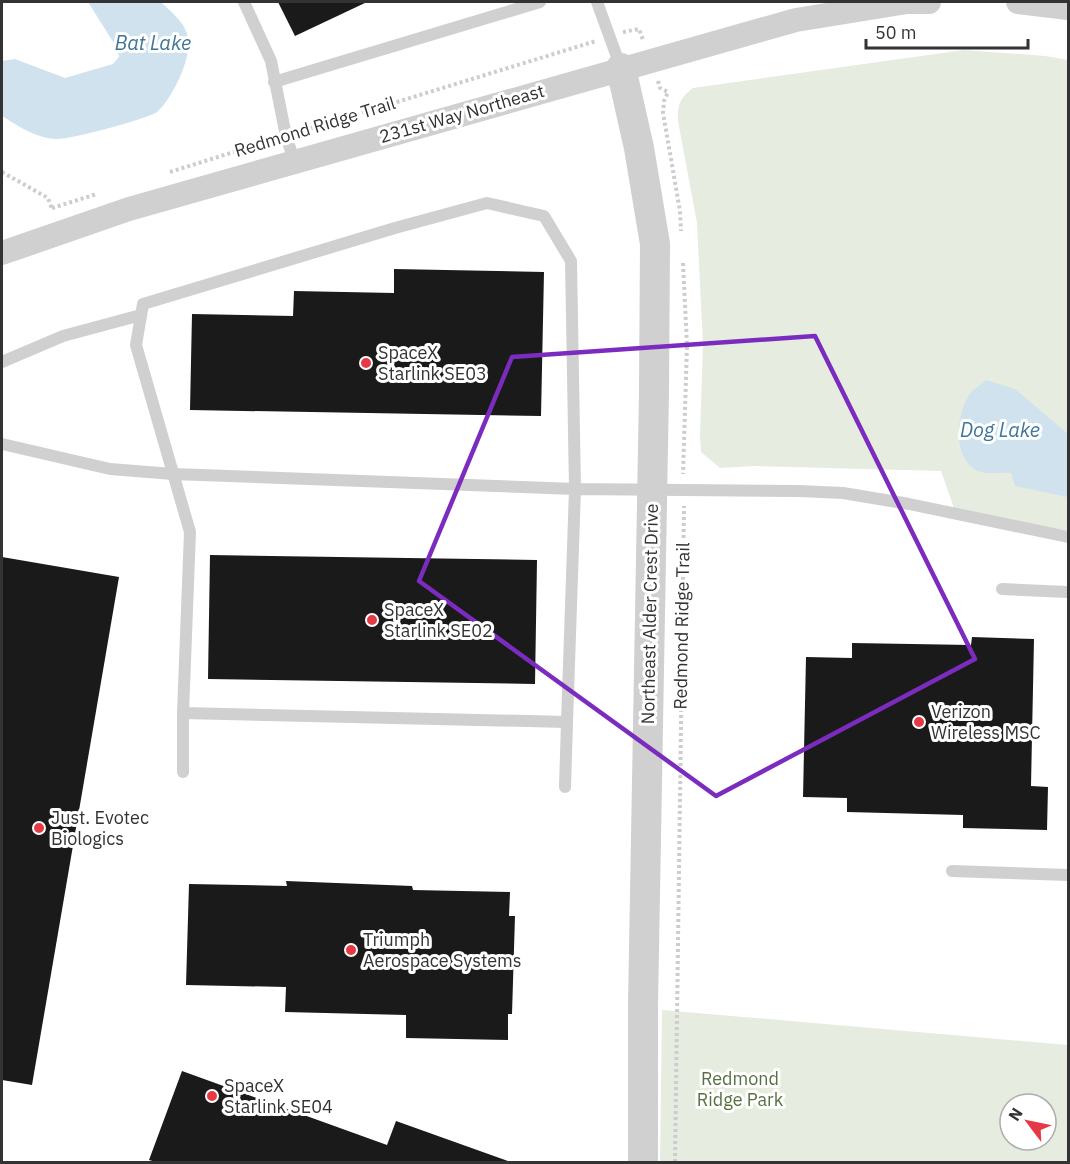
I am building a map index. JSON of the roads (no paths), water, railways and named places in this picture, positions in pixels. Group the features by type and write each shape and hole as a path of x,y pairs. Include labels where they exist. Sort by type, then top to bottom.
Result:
{"street":[{"name":"231st Way Northeast","path":"2,254 129,209 796,20 814,9 929,2"},
{"path":"1018,2 1068,8"},
{"name":"Northeast Alder Crest Drive","path":"621,68 639,148 655,244 643,1005 643,1162"}],"lane":[{"path":"244,2 268,53 286,136 295,163"},
{"path":"274,82 540,2"},
{"path":"597,2 621,68"},
{"path":"183,772 189,532 136,345 143,304 395,228 487,204 543,216 571,261 575,489 565,787"},
{"path":"2,362 63,336 141,315"},
{"path":"2,444 110,469 173,474 575,489 800,490 843,493 909,504 1068,537"},
{"path":"1002,589 1068,592"},
{"path":"183,713 567,722"},
{"path":"952,871 1068,875"}],"water":[{"name":"Bat Lake","path":"88,2 161,2 181,23 188,38 187,56 180,78 163,106 157,112 139,119 91,133 56,139 34,134 2,116 2,61 15,59 65,78 113,64 119,57 117,48"},
{"name":"Dog Lake","path":"986,380 1015,389 1068,434 1068,497 1015,486 1011,473 978,471 964,457 959,436 961,414 969,395"}],"place":[{"name":"SpaceX Starlink SE03","path":"366,363"},
{"name":"SpaceX Starlink SE02","path":"372,620"},
{"name":"Verizon Wireless MSC","path":"919,722"},
{"name":"Just. Evotec Biologics","path":"39,828"},
{"name":"Triumph Aerospace Systems","path":"351,950"},
{"name":"SpaceX Starlink SE04","path":"212,1096"}],"park label":[{"name":"Redmond Ridge Park","path":"740,1089"}]}
